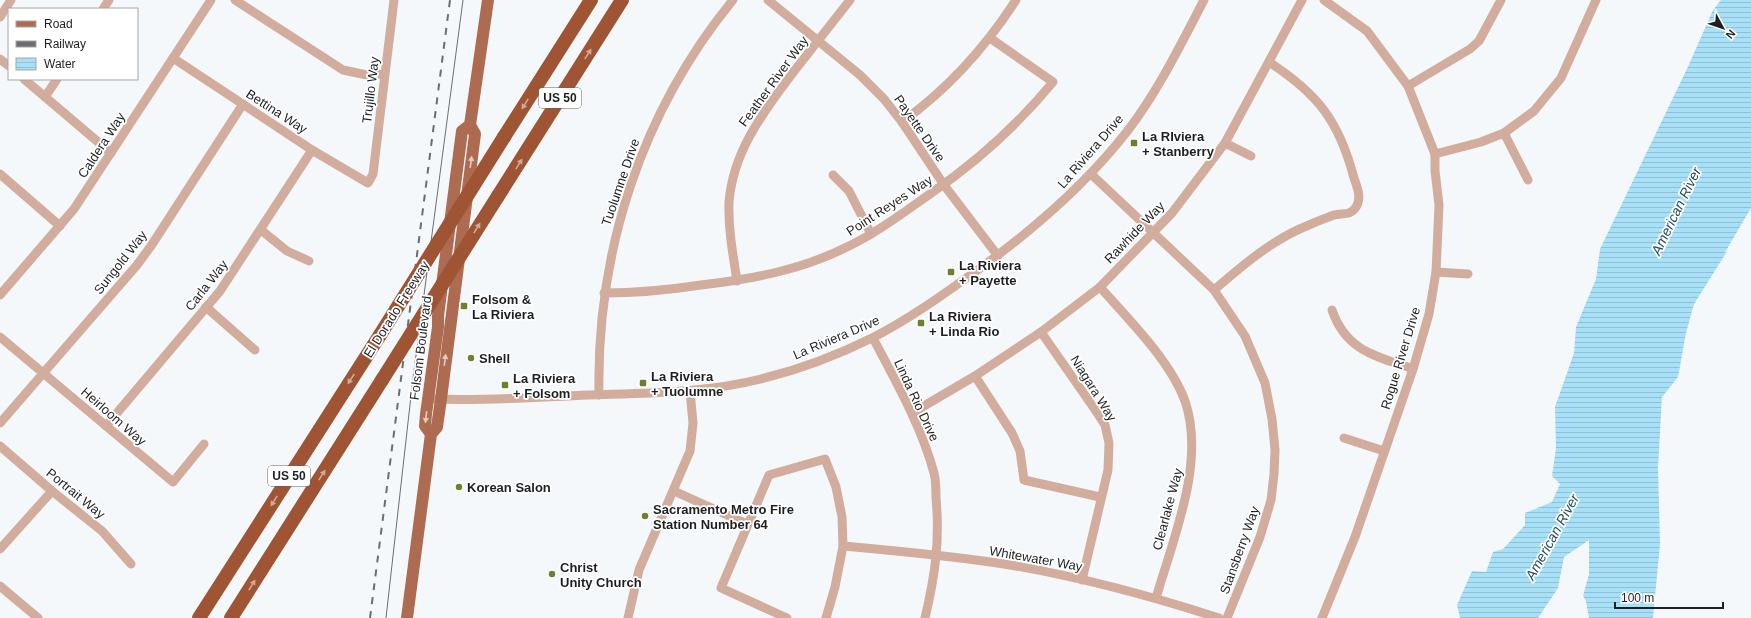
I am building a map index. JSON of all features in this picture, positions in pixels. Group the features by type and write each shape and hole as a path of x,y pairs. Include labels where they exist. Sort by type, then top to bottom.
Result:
{"highway":[{"name":"El Dorado Freeway","path":"199,618 380,335 591,0"},
{"name":"El Dorado Freeway","path":"231,618 622,0"}],"main road":[{"name":"Folsom Boulevard","path":"407,618 431,434 437,427 435,398 475,134 470,125 488,0"}],"street":[{"path":"0,16 11,0"},
{"name":"Caldera Way","path":"1,293 74,209 211,0"},
{"path":"235,0 340,68 359,74 384,74"},
{"name":"Trujillo Way","path":"368,183 372,174 394,0"},
{"name":"Tuolumne Drive","path":"599,395 599,343 604,293 619,220 649,137 667,102 693,57 733,0"},
{"name":"Payette Drive","path":"768,0 864,79 902,122 944,184 998,256"},
{"name":"Feather River Way","path":"737,281 729,217 730,196 741,153 758,121 850,0"},
{"path":"902,122 957,76 990,38 1016,0"},
{"name":"La Riviera Drive","path":"435,398 496,399 690,391 760,379 814,362 873,338 936,299 998,256 1056,208 1091,174 1130,127 1160,83 1204,0"},
{"name":"Rawhide Way","path":"912,413 975,376 1041,332 1100,287 1172,213 1225,143 1302,0"},
{"name":"Rogue River Drive","path":"1322,618 1355,537 1413,369 1428,314 1436,272 1439,204 1435,171 1435,154 1408,86 1367,31 1324,0"},
{"path":"1408,86 1470,49 1479,40 1501,0"},
{"path":"1435,154 1481,142 1504,133 1534,111 1561,78 1596,0"},
{"name":"Point Reyes Way","path":"604,293 661,290 737,281 778,273 803,266 826,257 871,234 944,184 998,142 1036,103 1053,82 990,38"},
{"name":"Bettina Way","path":"173,58 312,150 368,183"},
{"path":"0,59 8,65"},
{"path":"1214,290 1247,261 1281,239 1319,221 1336,215 1348,213 1356,208 1359,198 1344,144 1330,117 1310,93 1294,78 1269,62"},
{"path":"25,80 111,153"},
{"path":"45,97 56,80"},
{"name":"Sungold Way","path":"0,423 44,374 142,258 244,104"},
{"path":"1504,133 1528,180"},
{"path":"1225,143 1251,156"},
{"name":"Carla Way","path":"106,426 206,308 236,269 312,150"},
{"path":"0,174 60,226"},
{"name":"Stansberry Way","path":"1091,174 1214,290 1245,336 1265,383 1272,419 1274,450 1274,474 1271,500 1260,537 1227,618"},
{"path":"833,175 849,191 871,234"},
{"path":"261,230 287,252 309,261"},
{"path":"1436,272 1468,274"},
{"name":"Clearlake Way","path":"1100,287 1157,352 1170,373 1185,401 1192,438 1191,469 1185,499 1156,598"},
{"path":"206,308 255,350"},
{"path":"1332,310 1336,323 1355,345 1368,353 1413,369"},
{"name":"Niagara Way","path":"1041,332 1105,425 1109,443 1108,470 1100,497 1082,580"},
{"name":"Heirloom Way","path":"0,337 173,482 204,444"},
{"name":"Linda Rio Drive","path":"873,338 912,413 934,475 939,521 937,555 935,577 925,618"},
{"path":"975,376 1012,433 1020,451 1024,480 1100,497"},
{"path":"628,618 639,570 690,451 693,423 690,391"},
{"path":"1344,438 1384,451"},
{"name":"Portrait Way","path":"0,446 52,491 102,531 131,564"},
{"path":"787,618 721,588 769,475 825,459 836,487 842,517 844,546 835,587 826,618"},
{"path":"0,549 52,491"},
{"path":"674,491 747,524"},
{"name":"Whitewater Way","path":"844,546 937,555 1010,566 1082,580 1156,598 1220,618"},
{"path":"0,586 38,618"}],"water":[{"name":"American River","path":"1721,0 1751,0 1751,208 1724,254 1728,250 1694,304 1686,333 1678,377 1662,397 1658,467 1660,544 1653,618 1589,618 1586,601 1583,596 1589,574 1589,540 1564,557 1558,588 1538,618 1460,618 1457,605 1472,571 1486,572 1493,552 1503,549 1525,525 1525,513 1552,502 1560,484 1552,476 1556,448 1555,407 1574,353 1576,327 1596,279 1600,249 1686,71 1713,10"}],"tram line":[{"path":"386,618 413,378 463,0"}],"railway":[{"path":"370,618 450,0"}],"place":[{"name":"La RIviera + Stanberry","path":"1134,143"},
{"name":"La Riviera + Payette","path":"951,272"},
{"name":"Folsom & La Riviera","path":"464,306"},
{"name":"La Riviera + Linda Rio","path":"921,323"},
{"name":"Shell","path":"471,358"},
{"name":"La Riviera + Tuolumne","path":"643,383"},
{"name":"La Riviera + Folsom","path":"505,385"},
{"name":"Korean Salon","path":"459,487"},
{"name":"Sacramento Metro Fire Station Number 64","path":"645,516"},
{"name":"Christ Unity Church","path":"552,574"}]}
